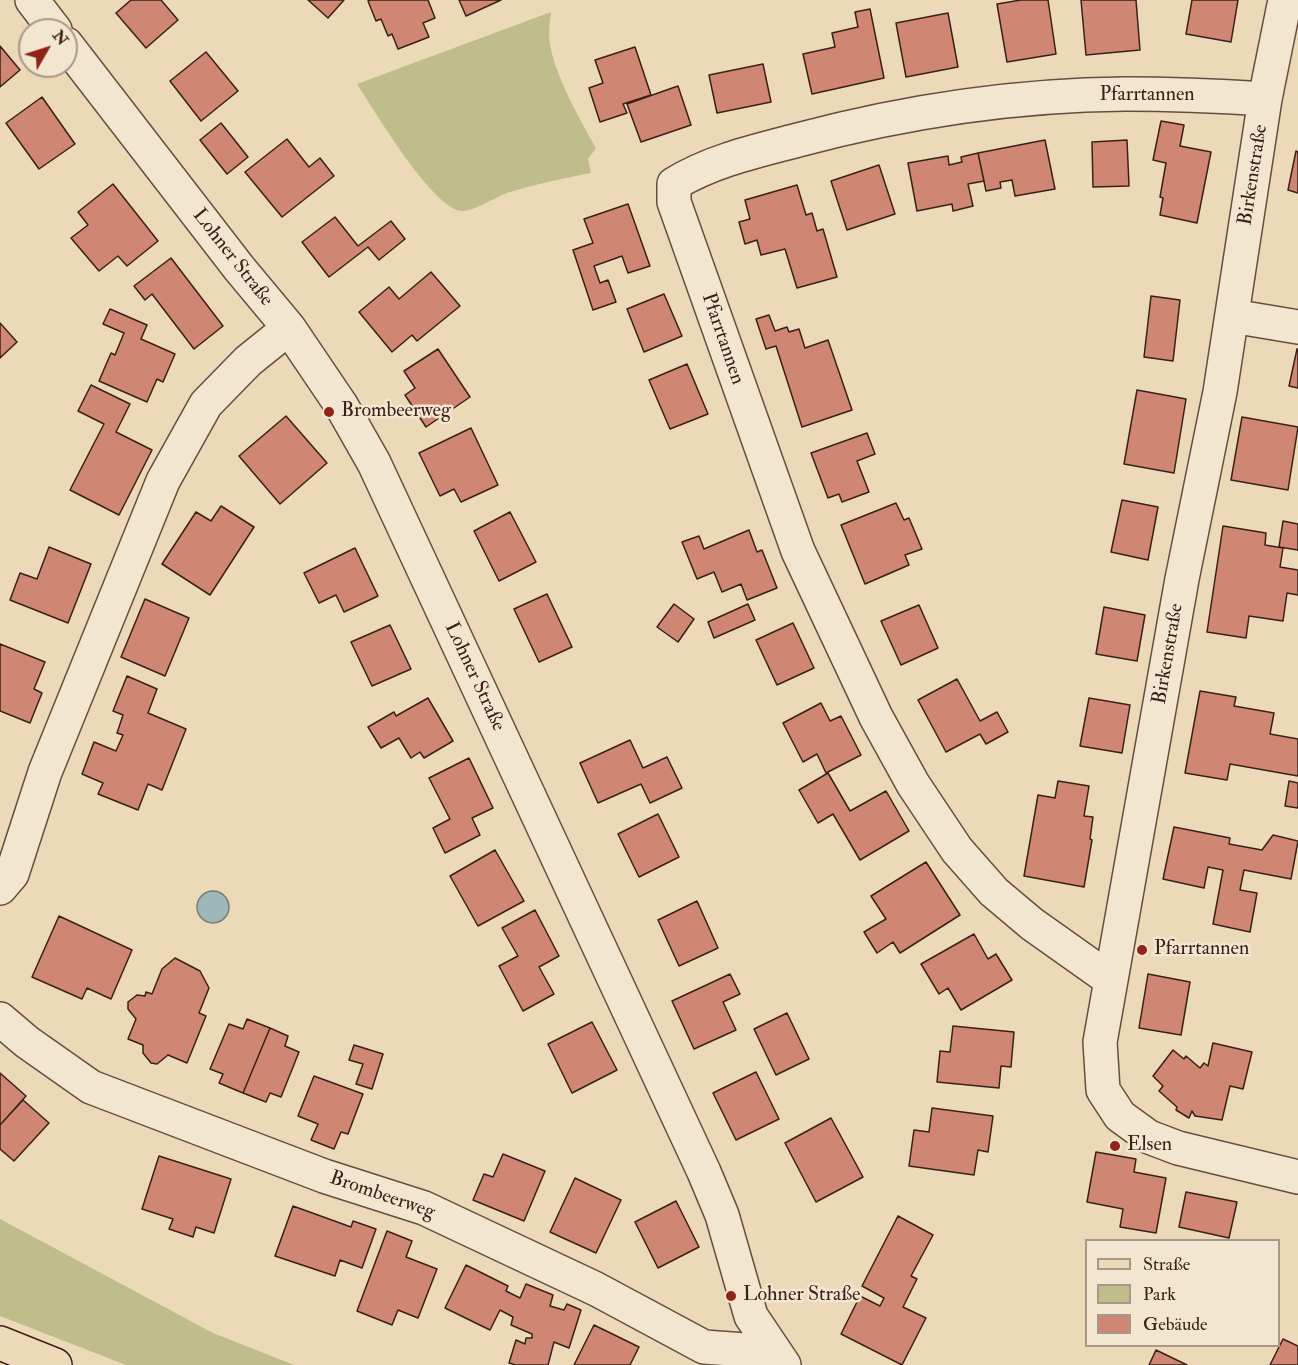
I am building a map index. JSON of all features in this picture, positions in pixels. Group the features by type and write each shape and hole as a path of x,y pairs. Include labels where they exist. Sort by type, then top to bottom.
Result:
{"main road":[{"path":"0,1343 55,1365"}],"street":[{"path":"32,0 46,18"},
{"name":"Birkenstraße","path":"1285,0 1265,99 1220,392 1182,579 1100,1042 1103,1090 1120,1116 1149,1137 1178,1148 1298,1177"},
{"name":"Lohner Straße","path":"78,60 239,268 289,328 341,405 374,463 704,1172 722,1215 751,1316 778,1357"},
{"name":"Pfarrtannen","path":"1111,980 1032,924 994,892 957,850 913,784 876,717 798,551 674,202 674,184 694,172 755,151 848,126 940,109 1123,94 1265,99"},
{"path":"1232,316 1298,327"},
{"path":"0,888 12,873 49,762 164,482 206,404 248,361 289,328"},
{"name":"Brombeerweg","path":"0,1019 27,1042 91,1087 324,1176 424,1208 596,1288 704,1347 745,1350 778,1357"}],"green space":[{"path":"551,12 549,35 555,62 567,93 596,148 588,159 591,173 510,192 469,210 464,211 452,207 437,196 406,158 357,84"},
{"path":"0,1219 213,1333 294,1365 126,1365 0,1316"}],"water":[{"path":"213,891 225,895 229,907 225,919 213,923 201,919 197,907 201,895"}],"building":[{"path":"131,0 161,0 178,20 146,48 116,13"},
{"path":"308,0 344,0 328,18"},
{"path":"428,0 435,18 423,23 429,37 398,49 392,34 388,36 381,19 376,21 368,1"},
{"path":"459,0 501,0 466,16"},
{"path":"1021,0 1048,0 1056,54 1007,62 997,4"},
{"path":"1081,0 1136,0 1140,50 1086,55"},
{"path":"1192,0 1238,0 1231,42 1186,34"},
{"path":"870,9 884,78 812,94 803,54 835,47 832,33 858,27 855,12"},
{"path":"948,13 958,67 906,77 896,23"},
{"path":"0,46 18,68 18,72 0,87"},
{"path":"635,47 651,95 623,104 627,113 600,122 589,88 603,83 595,60"},
{"path":"206,52 238,91 201,121 170,81"},
{"path":"763,64 771,102 717,113 709,75"},
{"path":"678,86 691,125 641,142 627,104"},
{"path":"42,97 75,144 39,169 6,123"},
{"path":"1161,121 1184,125 1180,146 1211,152 1197,223 1160,215 1163,198 1160,197 1166,163 1153,160"},
{"path":"221,123 248,157 227,174 200,140"},
{"path":"287,139 309,167 320,158 334,176 282,217 245,172"},
{"path":"1045,140 1055,189 1015,196 1012,180 1000,182 1001,188 986,191 978,153"},
{"path":"1127,140 1129,186 1093,187 1092,142"},
{"path":"1296,151 1298,152 1298,193 1288,190"},
{"path":"978,153 984,181 968,184 973,206 953,211 952,204 917,211 908,163 948,156 949,165 962,162 961,157"},
{"path":"879,165 895,214 847,230 831,181"},
{"path":"113,184 158,241 127,266 118,256 99,271 71,238 88,225 78,212"},
{"path":"797,185 806,215 812,213 817,231 823,229 837,277 797,288 785,249 761,255 757,240 745,244 739,222 750,219 745,200"},
{"path":"628,204 650,266 628,273 622,256 594,266 600,283 608,280 616,302 593,310 573,250 593,243 584,219"},
{"path":"335,217 358,246 391,221 405,239 379,260 368,247 329,277 302,242"},
{"path":"171,258 223,326 194,349 152,294 145,300 134,286"},
{"path":"431,272 460,306 417,341 412,335 392,352 359,312 389,287 399,299"},
{"path":"664,294 682,336 644,352 627,309"},
{"path":"1151,296 1180,300 1173,361 1144,357"},
{"path":"110,309 147,325 141,339 175,354 163,382 157,379 147,402 99,381 111,353 115,355 124,333 103,324"},
{"path":"769,315 775,331 787,327 789,332 799,329 805,348 828,340 852,410 802,427 776,346 766,349 756,319"},
{"path":"0,323 17,342 0,358"},
{"path":"438,349 470,397 426,427 405,395 415,388 404,371"},
{"path":"1298,349 1298,388 1289,386"},
{"path":"687,364 708,414 670,429 649,380"},
{"path":"91,385 130,404 116,432 152,450 119,515 70,490 104,424 78,411"},
{"path":"1137,390 1186,399 1174,473 1124,464"},
{"path":"286,416 327,463 280,504 239,456"},
{"path":"1242,417 1298,427 1288,490 1231,480"},
{"path":"471,428 498,485 461,502 454,489 440,496 419,453"},
{"path":"867,433 875,454 857,461 869,492 842,502 839,494 828,498 811,453"},
{"path":"1122,500 1158,507 1148,560 1111,552"},
{"path":"896,503 904,520 909,518 922,549 905,555 909,565 865,584 841,525"},
{"path":"221,506 254,527 210,595 162,564 196,512 211,521"},
{"path":"510,512 536,562 499,581 474,531"},
{"path":"1283,521 1298,524 1298,550 1279,547"},
{"path":"1223,526 1266,533 1265,545 1283,548 1280,567 1298,570 1298,595 1287,593 1283,621 1249,616 1246,638 1207,632"},
{"path":"749,530 757,552 762,550 777,588 747,600 741,584 722,592 714,572 697,579 682,542 699,536 704,549"},
{"path":"49,547 91,564 68,623 10,600 20,573 37,579"},
{"path":"355,548 378,596 344,612 336,595 319,603 304,573"},
{"path":"547,594 572,647 539,662 514,609"},
{"path":"145,599 189,618 165,676 121,657"},
{"path":"674,604 694,619 678,642 657,627"},
{"path":"748,604 755,620 714,638 708,622"},
{"path":"919,605 938,648 901,665 881,621"},
{"path":"1104,607 1145,615 1137,661 1096,654"},
{"path":"793,623 814,668 777,685 756,640"},
{"path":"390,625 411,669 372,686 351,642"},
{"path":"0,644 45,662 34,689 42,693 30,723 0,711"},
{"path":"127,676 157,689 148,713 186,729 162,790 148,784 138,810 98,794 103,783 82,774 94,742 116,751 123,735 117,733 123,715 113,711"},
{"path":"957,679 980,721 997,712 1008,732 986,744 980,734 946,752 918,700"},
{"path":"1200,691 1236,697 1234,706 1274,713 1270,734 1298,739 1298,776 1230,764 1227,780 1185,773"},
{"path":"428,698 453,741 424,758 420,752 411,758 399,738 381,748 368,727 394,712 396,716"},
{"path":"1089,698 1130,705 1122,753 1080,746"},
{"path":"821,703 830,721 841,716 861,755 826,773 817,754 803,762 783,723"},
{"path":"630,740 643,768 667,757 682,788 650,803 641,784 598,803 580,763"},
{"path":"469,758 493,808 472,818 480,835 445,853 433,828 450,819 429,778"},
{"path":"828,773 850,811 886,791 909,831 860,860 833,814 818,823 799,790"},
{"path":"1058,781 1089,786 1084,816 1093,817 1090,839 1092,840 1084,887 1024,876 1038,795 1055,798"},
{"path":"1289,781 1298,783 1298,808 1285,806"},
{"path":"658,814 679,857 639,877 618,834"},
{"path":"1174,827 1230,838 1229,844 1262,850 1273,835 1298,841 1291,879 1244,870 1240,890 1257,893 1250,932 1213,924 1223,870 1208,867 1204,888 1163,879"},
{"path":"495,850 524,901 478,926 450,876"},
{"path":"926,862 960,915 900,953 893,942 877,953 864,932 886,919 871,896"},
{"path":"697,901 718,948 679,966 658,920"},
{"path":"535,910 559,956 539,967 554,994 523,1011 499,966 518,956 502,928"},
{"path":"59,916 132,950 111,999 87,988 82,999 32,977"},
{"path":"974,934 988,959 996,954 1012,980 961,1010 948,988 939,994 921,964"},
{"path":"175,958 200,971 209,988 199,1013 206,1016 187,1063 168,1055 157,1064 151,1063 143,1053 143,1045 128,1039 136,1019 128,1009 128,1002 137,995 145,996 146,992 152,994 162,969"},
{"path":"730,974 740,994 723,1002 736,1030 694,1049 672,1001"},
{"path":"1148,974 1190,982 1181,1035 1139,1028"},
{"path":"787,1013 809,1059 776,1075 754,1029"},
{"path":"247,1019 270,1028 243,1093 219,1083 223,1074 210,1069 229,1024 243,1029"},
{"path":"592,1022 617,1070 572,1093 548,1044"},
{"path":"953,1026 1014,1032 1011,1067 1001,1066 999,1088 937,1082 940,1051 950,1052"},
{"path":"270,1028 288,1036 285,1046 299,1052 281,1097 270,1093 266,1102 243,1093"},
{"path":"1213,1043 1252,1052 1243,1089 1230,1086 1222,1120 1195,1116 1192,1111 1189,1118 1176,1110 1177,1107 1159,1091 1163,1086 1153,1076 1173,1050 1184,1059 1186,1056 1200,1068 1204,1063 1208,1066"},
{"path":"354,1045 383,1054 372,1089 356,1084 363,1064 349,1060"},
{"path":"756,1072 779,1119 736,1140 713,1093"},
{"path":"0,1073 26,1096 0,1125"},
{"path":"314,1076 363,1094 348,1134 341,1132 334,1149 311,1140 318,1124 298,1116"},
{"path":"23,1100 49,1123 14,1161 0,1149 0,1125"},
{"path":"932,1108 993,1116 988,1152 978,1150 974,1175 909,1166 914,1130 929,1132"},
{"path":"831,1118 863,1177 816,1202 785,1143"},
{"path":"1096,1152 1136,1159 1134,1172 1166,1178 1156,1233 1120,1227 1123,1209 1087,1202"},
{"path":"503,1154 545,1171 524,1221 473,1200 484,1174 493,1177"},
{"path":"159,1156 231,1179 214,1233 196,1227 193,1237 169,1229 173,1219 142,1209"},
{"path":"575,1178 621,1200 596,1253 550,1232"},
{"path":"1186,1192 1237,1202 1229,1238 1179,1227"},
{"path":"676,1201 699,1247 658,1268 635,1222"},
{"path":"293,1206 351,1227 353,1221 376,1229 362,1268 340,1260 335,1276 275,1256"},
{"path":"898,1216 933,1235 911,1276 917,1279 903,1307 926,1318 902,1365 841,1334 860,1296 880,1306 884,1298 862,1286"},
{"path":"387,1231 412,1241 406,1257 437,1269 418,1318 398,1310 392,1325 357,1311"},
{"path":"466,1265 508,1286 506,1291 520,1298 526,1284 553,1295 550,1306 564,1310 567,1304 581,1310 569,1348 554,1342 548,1365 509,1363 516,1340 525,1344 526,1338 532,1338 532,1334 511,1325 513,1317 500,1310 490,1330 445,1308"},
{"path":"594,1325 639,1347 630,1365 574,1365"},
{"path":"1283,1339 1298,1346 1298,1365 1270,1365"},
{"path":"1156,1350 1187,1365 1149,1365"}],"place":[{"name":"Brombeerweg","path":"329,412"},
{"name":"Pfarrtannen","path":"1142,950"},
{"name":"Elsen","path":"1115,1146"},
{"name":"Lohner Straße","path":"731,1296"}]}
